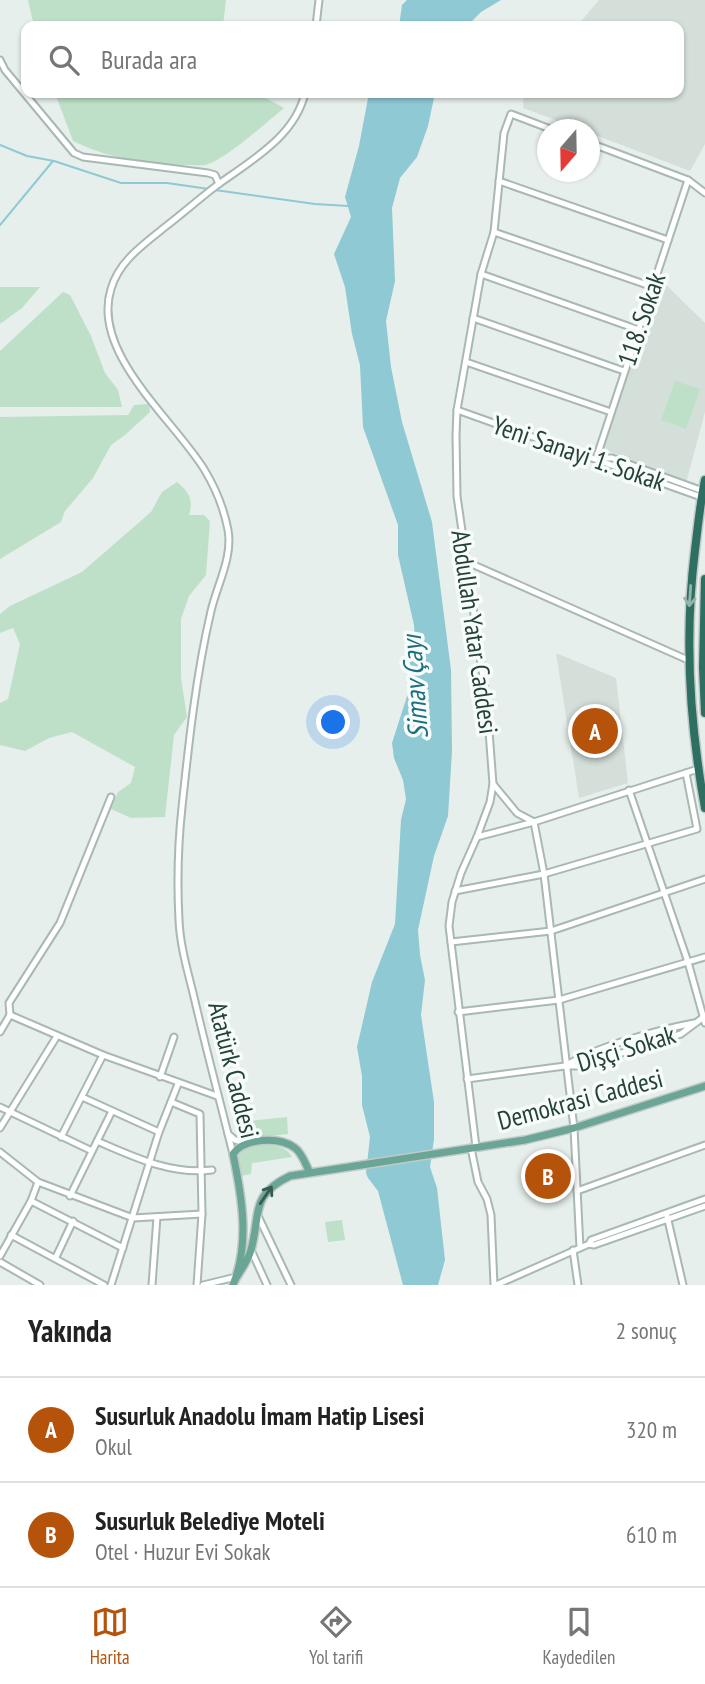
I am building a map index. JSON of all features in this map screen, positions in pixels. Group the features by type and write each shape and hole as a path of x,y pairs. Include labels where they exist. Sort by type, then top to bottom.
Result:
{"highway":[{"path":"705,480 690,595 688,660 698,769 705,808"},
{"path":"705,579 705,713"}],"main road":[{"name":"Demokrasi Caddesi","path":"235,1281 251,1250 259,1203 273,1184 290,1176 525,1140 575,1128 705,1086"},
{"path":"233,1154 238,1147 246,1143 274,1141 296,1149 309,1171"},
{"name":"Atatürk Caddesi","path":"233,1154 232,1166 243,1210 244,1238 235,1281"}],"street":[{"path":"317,21 319,0"},
{"path":"0,60 21,89"},
{"path":"28,98 74,153 83,157 208,173 215,175 219,184"},
{"name":"Atatürk Caddesi","path":"233,1154 183,951 179,921 181,811 190,732 211,608 228,551 229,532 219,498 203,468 123,359 108,324 109,293 115,277 136,250 264,151 290,125 303,98"},
{"name":"Abdullah Yatar Caddesi","path":"495,1285 491,1215 487,1199 478,1182 471,1148 467,1079 449,926 455,891 478,837 493,784 488,705 457,496 457,410 481,274 494,232 504,132 511,114 537,124"},
{"path":"600,147 688,180 705,193"},
{"name":"118. Sokak","path":"596,458 688,180"},
{"path":"499,181 668,240"},
{"path":"494,232 653,287"},
{"path":"481,274 639,330"},
{"path":"473,318 624,371"},
{"path":"466,362 611,412"},
{"name":"Yeni Sanayi 1. Sokak","path":"457,410 596,458 612,458 702,494"},
{"path":"465,561 688,660"},
{"path":"478,837 534,822 698,769"},
{"path":"455,891 544,874 697,829 685,773"},
{"path":"493,784 517,813 534,822"},
{"path":"629,790 688,962 704,1019"},
{"path":"0,1032 10,1015 9,1003 60,923 111,797"},
{"path":"534,822 544,874 565,1066 575,1128 580,1248"},
{"path":"451,942 551,931 705,878"},
{"path":"458,1012 559,1000 705,957"},
{"path":"0,1023 10,1015"},
{"path":"10,1015 57,1037 178,1084 217,1096"},
{"name":"Dişçi Sokak","path":"467,1079 565,1066 581,1056 704,1019"},
{"path":"0,1128 57,1037"},
{"path":"160,1077 174,1037"},
{"path":"61,1137 103,1055"},
{"path":"111,1285 159,1132 178,1084"},
{"path":"82,1097 159,1132"},
{"path":"171,1102 200,1114 202,1214 197,1285"},
{"path":"0,1107 92,1152"},
{"path":"70,1196 112,1111"},
{"path":"228,1134 235,1140 246,1143"},
{"path":"97,1141 150,1164 212,1170"},
{"path":"577,1191 705,1145"},
{"path":"0,1152 38,1182 133,1218 202,1214"},
{"path":"0,1256 31,1201 38,1182"},
{"path":"495,1285 573,1250 589,1244 594,1245 705,1199"},
{"path":"31,1201 124,1248"},
{"path":"667,1216 705,1206"},
{"path":"258,1216 291,1285"},
{"path":"667,1216 683,1285"},
{"path":"152,1285 156,1217"},
{"path":"56,1258 73,1221"},
{"path":"11,1235 104,1285"},
{"path":"251,1250 267,1285"},
{"path":"573,1250 578,1285"},
{"path":"0,1262 40,1285"},
{"path":"203,1285 235,1281"}],"shaded area":[{"path":"599,0 705,0 705,144 690,171 600,137 600,119 553,119 523,108 524,98 684,98 684,21 581,21"},
{"path":"661,280 705,323 705,412 686,483 601,448 650,301"},
{"path":"556,653 616,678 628,783 579,798"}],"green space":[{"path":"28,0 226,0 224,21 33,21"},
{"path":"57,98 266,98 284,108 223,157 205,165 169,164 113,156 73,141"},
{"path":"0,287 40,287 22,308 0,324"},
{"path":"63,292 70,295 91,336 105,373 118,390 122,407 0,407 0,351"},
{"path":"675,381 700,389 686,429 661,420"},
{"path":"149,404 150,412 111,445 93,478 65,511 61,522 0,559 0,417 128,415 134,405"},
{"path":"177,482 189,497 189,515 204,515 210,521 206,575 189,596 181,619 181,678 187,717 174,735 165,817 131,818 111,809 118,792 131,783 135,767 72,732 49,738 25,751 0,745 0,703 8,699 20,644 13,628 0,633 0,614 10,606 82,572 151,512 162,492"},
{"path":"287,1117 288,1134 251,1138 249,1121"},
{"path":"253,1145 280,1147 292,1157 252,1163 251,1174 241,1176 237,1155 239,1149"},
{"path":"342,1220 345,1240 328,1242 325,1222"}],"water":[{"path":"407,0 501,0 472,21 400,21 402,5"},
{"name":"Simav Çayı","path":"368,98 434,98 417,157 400,178 392,208 395,281 386,321 391,367 402,422 432,522 451,670 452,751 448,816 434,856 418,930 425,980 421,1015 434,1102 434,1139 430,1167 437,1188 445,1260 438,1285 403,1285 378,1191 366,1173 370,1137 362,1105 362,1076 357,1047 372,982 395,924 401,820 406,799 392,743 411,684 410,663 415,643 414,625 398,555 398,525 363,427 360,365 345,287 334,254 351,217 345,197"}],"waterway":[{"path":"0,145 27,156 54,161 121,183 167,183 209,189"},
{"path":"0,225 53,161"},
{"path":"215,190 348,206"}],"place":[{"name":"Susurluk Anadolu İmam Hatip Lisesi","path":"595,731"},
{"name":"Susurluk Belediye Moteli","path":"548,1176"}]}
